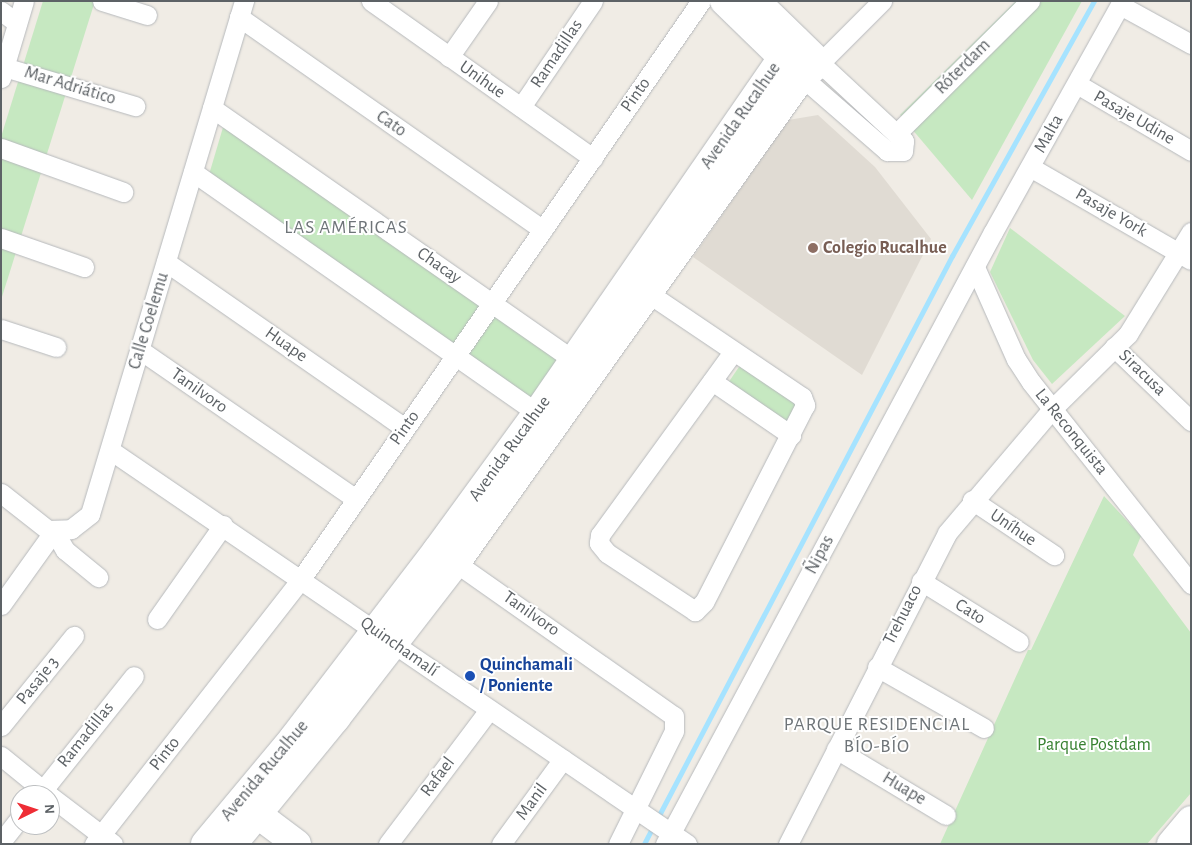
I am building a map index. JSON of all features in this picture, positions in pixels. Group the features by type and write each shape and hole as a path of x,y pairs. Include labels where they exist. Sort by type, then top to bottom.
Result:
{"street":[{"path":"3,72 24,1"},
{"path":"102,1 147,16"},
{"path":"449,57 488,1"},
{"name":"Ramadillas","path":"521,107 593,1"},
{"name":"Pinto","path":"103,841 301,579 701,1"},
{"path":"724,1 788,48 811,70 882,1"},
{"path":"756,1 788,48"},
{"name":"Róterdam","path":"811,70 896,134 1030,1"},
{"name":"Unihue","path":"377,3 449,57 592,158"},
{"path":"1121,3 1191,44"},
{"name":"Malta","path":"975,267 1121,3"},
{"name":"Calle Coelemu","path":"54,531 78,525 90,514 241,9"},
{"name":"Cato","path":"241,9 543,230"},
{"path":"1,11 17,23"},
{"name":"Avenida Rucalhue","path":"233,844 257,814 583,366 788,48"},
{"name":"Avenida Rucalhue","path":"583,366 648,293 811,70"},
{"name":"Mar Adriático","path":"3,72 134,106"},
{"name":"Pasaje Udine","path":"1076,84 1191,151"},
{"name":"Chacay","path":"212,108 583,366"},
{"path":"1,148 123,192"},
{"name":"Pasaje York","path":"1030,167 1185,256"},
{"path":"193,172 546,418"},
{"name":"Trehuaco","path":"788,844 920,581 947,533 972,500 1052,409 1140,318 1185,256 1191,232"},
{"path":"1,238 84,267"},
{"name":"Huape","path":"166,262 405,428"},
{"name":"La Reconquista","path":"975,267 1016,359 1052,409 1191,584"},
{"name":"Ñipas","path":"667,835 975,267"},
{"path":"648,293 802,397 805,405 704,602 695,611 607,553 599,543 600,534 733,352"},
{"path":"1,329 56,347"},
{"name":"Siracusa","path":"1114,347 1191,421"},
{"name":"Tanilvoro","path":"140,350 356,499"},
{"path":"712,381 791,435"},
{"name":"Avenida Rucalhue","path":"205,844 385,637 456,563 546,418"},
{"name":"Quinchamalí","path":"110,450 223,525 489,710 641,812 667,835 687,844"},
{"path":"1,493 37,523 54,531 65,550 98,576"},
{"name":"Uníhue","path":"972,500 1054,555"},
{"path":"157,619 223,525"},
{"path":"1,604 54,531"},
{"name":"Tanilvoro","path":"456,563 671,712 676,721 674,731 641,812"},
{"name":"Cato","path":"920,581 1019,642"},
{"name":"Pasaje 3","path":"1,726 74,636"},
{"path":"877,667 984,728"},
{"name":"Ramadillas","path":"52,785 134,676"},
{"name":"Rafael","path":"388,844 489,710"},
{"name":"Huape","path":"836,749 946,814"},
{"path":"1,756 35,785"},
{"name":"Manil","path":"500,844 562,759"},
{"path":"60,806 103,841"},
{"path":"618,844 641,812"},
{"path":"257,814 297,844"},
{"path":"1171,844 1191,820"},
{"path":"1,842 10,831"}],"shaded area":[{"name":"Colegio Rucalhue","path":"818,115 875,167 931,239 862,375 693,257 788,120"}],"green space":[{"path":"43,1 95,1 1,300 1,137"},
{"path":"1016,1 1082,1 972,200 900,115"},
{"path":"224,124 478,300 481,309 459,343 450,343 208,178"},
{"path":"1010,228 1125,316 1052,384 1033,360 990,272"},
{"path":"498,313 560,356 529,401 467,359 467,351 491,317"},
{"path":"743,361 796,398 797,408 787,425 728,383"},
{"name":"Parque Postdam","path":"1104,496 1141,536 1133,555 1191,633 1191,793 1147,844 940,844 1028,650 1031,650"}],"waterway":[{"path":"657,819 952,256 1094,1"},
{"path":"644,844 653,826"}],"place":[{"name":"Colegio Rucalhue","path":"813,248"},
{"name":"Quinchamali / Poniente","path":"470,676"}],"district":[{"name":"LAS AMÉRICAS","path":"346,228"},
{"name":"PARQUE RESIDENCIAL BÍO-BÍO","path":"877,736"}]}
